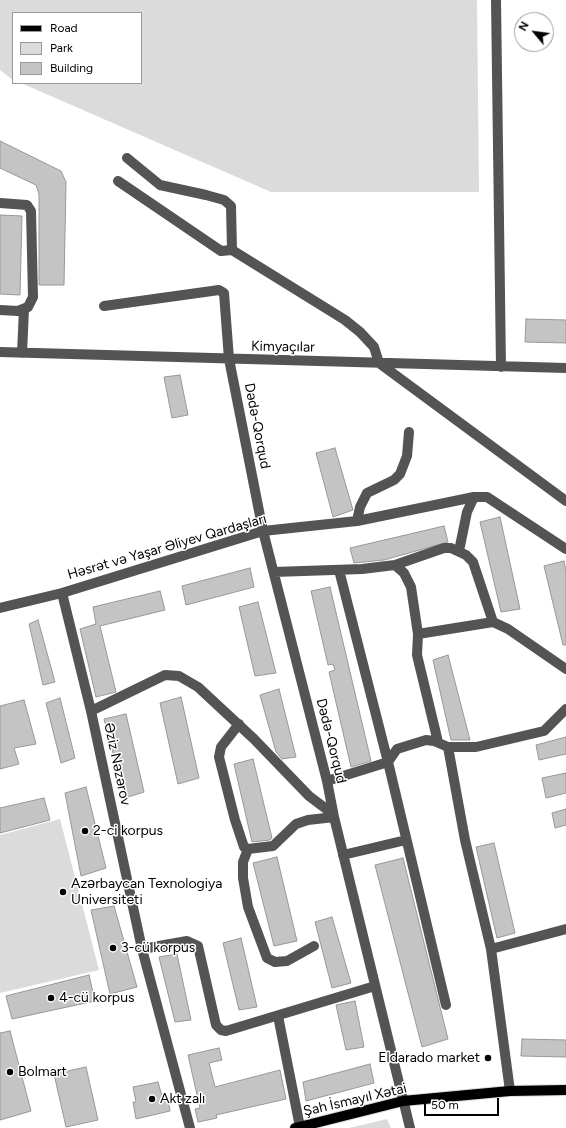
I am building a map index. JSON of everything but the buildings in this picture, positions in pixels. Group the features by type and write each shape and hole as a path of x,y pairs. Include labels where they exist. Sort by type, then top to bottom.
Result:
{"main road":[{"name":"Şah İsmayıl Xətai","path":"298,1127 403,1101 510,1092 566,1090"}],"street":[{"path":"496,0 501,367"},
{"path":"127,158 160,185 224,200 231,206 232,250"},
{"path":"118,181 221,251 232,250 345,320 360,332 374,347 379,363 566,501"},
{"path":"0,202 21,203 28,205 31,211 33,297 28,307 24,309 18,311 0,310"},
{"name":"Dədə-Qorqud","path":"104,306 222,291 224,293 229,360 263,531 327,781 333,815 410,1128"},
{"path":"22,353 24,309"},
{"name":"Kimyaçılar","path":"0,352 229,360 566,368"},
{"path":"357,521 360,507 367,493 394,480 400,474 407,456 409,432"},
{"path":"459,551 467,512 474,497"},
{"name":"Həsrət və Yaşar Əliyev Qardaşları","path":"0,608 62,593 263,531 357,521 474,497 487,497 566,549"},
{"path":"274,572 339,570 395,565 444,548 451,548 459,551 474,562 493,622"},
{"path":"395,565 404,572 411,586 418,634 417,655 438,742"},
{"path":"339,570 388,762 446,1005"},
{"name":"Əziz Nəzərov","path":"62,593 91,711 142,949 190,1128"},
{"path":"418,634 493,622 508,629 566,669"},
{"path":"91,711 165,675 179,676 198,687 239,724 309,796 333,815"},
{"path":"327,781 388,762 397,749 426,740 438,742 448,747 476,747 544,731 566,709"},
{"path":"239,724 221,747 219,757 240,838 244,847 248,849 273,846 296,824 333,815"},
{"path":"448,747 465,840 491,949 510,1092"},
{"path":"343,855 406,840"},
{"path":"248,849 243,862 243,878 247,900 267,958 275,962 287,960 314,946"},
{"path":"491,949 566,930"},
{"path":"142,949 187,941 198,946 216,1025 221,1030 226,1031 375,986"},
{"path":"278,1016 298,1127"}],"green space":[{"path":"0,0 477,0 479,192 271,192 23,84 142,84 142,12 12,12 12,79 0,70"},
{"path":"60,819 99,970 0,993 0,835"},
{"path":"387,1119 391,1128 349,1128"}],"place":[{"name":"2-ci korpus","path":"85,831"},
{"name":"Azərbaycan Texnologiya Universiteti","path":"63,892"},
{"name":"3-cü korpus","path":"113,948"},
{"name":"4-cü korpus","path":"51,998"},
{"name":"Eldarado market","path":"488,1058"},
{"name":"Bolmart","path":"10,1072"},
{"name":"Akt zalı","path":"152,1099"}]}
